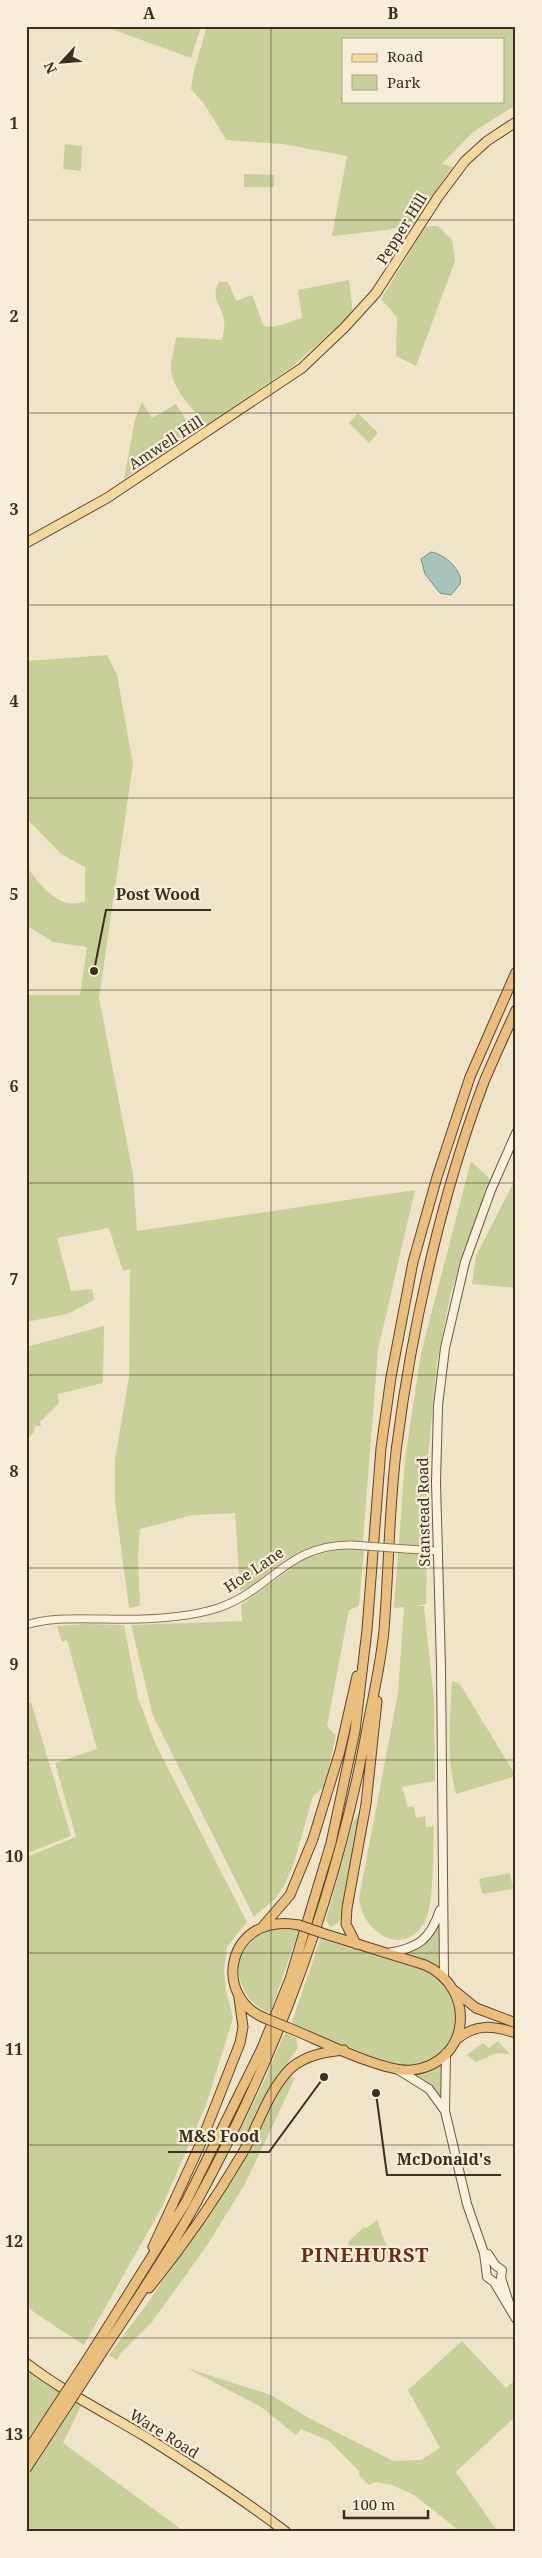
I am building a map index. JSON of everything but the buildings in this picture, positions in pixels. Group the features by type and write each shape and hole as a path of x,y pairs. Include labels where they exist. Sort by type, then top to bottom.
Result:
{"highway":[{"path":"26,2470 186,2202 262,2048 290,1979 331,1843 355,1731 368,1630 381,1448 391,1377 413,1262 437,1177 470,1077 516,972"},
{"path":"356,1944 346,1924 347,1908 366,1804 383,1634 396,1448 407,1379 430,1265 452,1183 484,1083 516,1010"},
{"path":"135,2286 200,2145 240,2043 243,2027 234,1978 236,1954 245,1939 264,1926 290,1895 313,1839 340,1751 368,1630"},
{"path":"126,2317 194,2206 271,2052 298,1983 341,1846 366,1732 383,1634"},
{"path":"264,1926 283,1922 299,1925 425,1965 444,1978 454,1991 476,2008 516,2023"},
{"path":"454,1991 460,2007 457,2039"},
{"path":"239,1998 250,2010 267,2019 396,2069 410,2070 424,2066 446,2053 457,2039 466,2032 484,2026 492,2026 516,2033"},
{"path":"26,2453 96,2354 171,2261 236,2162 285,2075 297,2064 309,2057 344,2050"}],"main road":[{"name":"Pepper Hill","path":"315,356 345,327 386,280 438,197 465,161 487,141 516,122"},
{"name":"Amwell Hill","path":"26,543 107,498 200,438 286,380 315,356"},
{"name":"Stanstead Road","path":"444,1978 437,1431 442,1375 451,1316 476,1228 516,1133"},
{"name":"Stanstead Road","path":"386,1953 405,1950 420,1943 432,1929 442,1904"},
{"path":"446,2053 445,2111 467,2204 484,2253 491,2267 502,2270 497,2280"},
{"path":"396,2069 429,2089 445,2111"},
{"path":"491,2267 487,2277 497,2280 514,2315"},
{"name":"Ware Road","path":"26,2362 60,2387 145,2437 232,2493 286,2532"}],"street":[{"name":"Hoe Lane","path":"26,1625 52,1619 125,1619 208,1611 235,1601 298,1557 328,1546 438,1551"}],"green space":[{"path":"103,26 200,26 200,30 191,58"},
{"path":"207,26 516,26 516,105 473,132 442,164 453,167 432,196 417,223 387,230 332,236 347,156 283,144 226,140 205,105 191,89 193,75"},
{"path":"65,144 82,146 81,171 63,169"},
{"path":"244,174 274,175 274,187 244,187"},
{"path":"438,226 452,240 455,261 416,366 396,356 397,317 381,299 425,227"},
{"path":"349,280 353,313 292,367 206,425 189,406 172,376 171,364 176,337 222,340 224,320 215,293 219,282 228,282 236,301 252,295 264,326 274,327 302,318 298,290"},
{"path":"142,402 152,418 176,404 194,433 124,479 135,419"},
{"path":"358,413 378,433 369,443 349,423"},
{"path":"107,655 117,675 133,764 99,998 133,1174 137,1231 415,1190 378,1350 363,1541 325,1543 304,1549 283,1561 253,1585 240,1591 235,1513 193,1515 140,1529 138,1556 140,1606 129,1608 115,1502 115,1460 129,1377 130,1269 123,1271 109,1228 57,1238 71,1291 92,1289 94,1300 67,1314 26,1322 26,995 80,995 87,947 53,942 26,925 26,866 51,895 67,903 85,901 85,867 61,854 26,818 26,661"},
{"path":"471,1161 491,1180 451,1292 437,1362 428,1457 428,1542 421,1546 399,1544 405,1459 421,1353"},
{"path":"516,1178 516,1288 472,1284 476,1256"},
{"path":"104,1326 103,1383 58,1394 59,1403 40,1422 41,1426 35,1426 34,1432 26,1441 26,1347"},
{"path":"342,1549 364,1550 359,1606 349,1610 327,1726 336,1736 324,1787 313,1796 294,1863 284,1886 276,1898 254,1917 153,1716 131,1625 242,1621 241,1605 307,1557"},
{"path":"398,1553 418,1553 427,1559 426,1604 414,1606 424,1606 434,1699 435,1781 402,1787 408,1807 414,1806 416,1818 425,1816 426,1827 434,1826 433,1860 432,1887 426,1919 418,1931 408,1938 397,1940 386,1937 368,1922 362,1911 359,1898 398,1693 404,1607 394,1608"},
{"path":"85,1624 124,1625 138,1698 156,1745 247,1922 227,1947 224,1969 226,1990 233,2018 206,2105 162,2207 84,2345 26,2306 26,1857 76,1837 55,1763 97,1749 67,1640 62,1642 57,1626"},
{"path":"452,1681 460,1684 516,1776 456,1794 450,1752"},
{"path":"31,1702 71,1836 26,1854 26,1703"},
{"path":"358,1815 359,1821 342,1917 337,1924 330,1927 326,1920 353,1822"},
{"path":"510,1873 513,1889 482,1894 479,1879"},
{"path":"439,1924 440,1968 405,1954 416,1948"},
{"path":"274,1928 299,1930 270,2013 250,1999 243,1989 239,1978 238,1966 246,1944 256,1935"},
{"path":"321,1937 434,1973 454,1998 457,2017 453,2036 442,2052 431,2060 406,2066 386,2062 291,2024"},
{"path":"286,2033 296,2038 298,2048 273,2084 246,2135 237,2142 236,2139"},
{"path":"498,2041 510,2054 497,2053 476,2062 467,2055 483,2043 489,2048"},
{"path":"441,2064 444,2101 429,2084 412,2075"},
{"path":"289,2076 295,2078 246,2182 208,2244 152,2322 121,2353 117,2360 109,2355 149,2301 198,2227"},
{"path":"377,2220 389,2253 376,2263 366,2261 354,2255 348,2242 364,2227 366,2228"},
{"path":"462,2341 506,2388 516,2379 516,2416 456,2472 498,2532 461,2532 414,2495 392,2485 376,2482 369,2485 360,2477 358,2470 329,2441 301,2429 296,2435 261,2407 187,2368 271,2395 307,2417 393,2461 421,2460 440,2448 408,2390"},
{"path":"26,2369 81,2406 63,2443 185,2532 26,2532"}],"water":[{"path":"431,552 447,559 459,574 460,584 451,595 440,593 425,574 421,559"}],"place":[{"name":"Post Wood","path":"94,971"},
{"name":"M&S Food","path":"324,2077"},
{"name":"McDonald's","path":"376,2093"}],"district":[{"name":"PINEHURST","path":"365,2255"}]}
